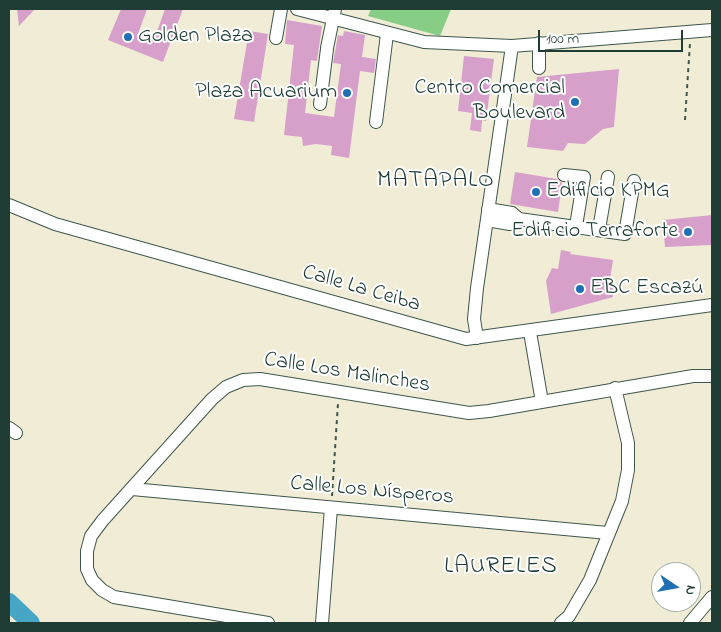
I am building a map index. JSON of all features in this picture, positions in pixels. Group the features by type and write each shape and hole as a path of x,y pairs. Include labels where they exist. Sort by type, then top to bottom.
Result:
{"street":[{"path":"276,38 281,9"},
{"path":"297,9 334,14 386,34 424,42 512,46 712,30"},
{"path":"320,104 327,49 334,14"},
{"path":"376,122 386,34"},
{"path":"539,43 539,68"},
{"path":"477,338 474,319 512,46"},
{"path":"564,175 584,177 576,226"},
{"path":"599,229 608,178"},
{"path":"488,215 512,213 519,219 625,234 634,181"},
{"name":"Calle La Ceiba","path":"9,205 55,224 448,336 466,339 530,332 712,305"},
{"path":"530,332 542,402"},
{"name":"Calle Los Malinches","path":"268,623 114,597 102,590 92,580 87,568 87,551 91,536 212,399 234,383 260,379 469,413 693,376 712,376"},
{"path":"561,623 569,616 586,587 622,502 628,470 628,443 615,388"},
{"name":"Calle Los Nísperos","path":"132,488 608,533"},
{"path":"322,623 331,508"},
{"path":"690,623 712,597"}],"path":[{"path":"685,120 691,32"},
{"path":"331,508 339,392"}],"green space":[{"path":"371,9 451,9 440,36 368,16"}],"building":[{"path":"17,9 35,9 19,26"},
{"name":"Golden Plaza","path":"121,9 147,9 138,34 154,40 165,9 183,9 163,62 108,40"},
{"name":"Plaza Acuarium","path":"287,20 322,26 317,61 311,60 305,113 334,117 341,64 333,63 338,35 343,36 344,31 365,35 362,57 376,59 374,73 360,71 349,158 331,155 332,146 316,144 303,146 302,137 284,135 294,45 285,44"},
{"path":"249,31 268,34 254,122 234,119"},
{"path":"464,56 494,59 486,121 482,120 481,132 470,130 472,113 458,111"},
{"name":"Centro Comercial Boulevard","path":"619,69 614,127 603,129 585,144 568,143 563,151 527,147 537,77"},
{"name":"Edificio KPMG","path":"515,172 557,179 562,183 558,212 510,204"},
{"name":"Edificio Terraforte","path":"712,215 712,245 665,247 663,220"},
{"name":"EBC Escazú","path":"561,250 571,252 570,254 613,260 610,280 613,281 613,297 551,314 546,281 552,268 558,269"}],"waterway":[{"path":"9,602 31,623"}],"place":[{"name":"Golden Plaza","path":"128,37"},
{"name":"Plaza Acuarium","path":"347,93"},
{"name":"Centro Comercial Boulevard","path":"575,102"},
{"name":"Edificio KPMG","path":"536,192"},
{"name":"Edificio Terraforte","path":"688,232"},
{"name":"EBC Escazú","path":"580,289"}],"district":[{"name":"MATAPALO","path":"436,182"},
{"name":"LAURELES","path":"501,568"}]}
